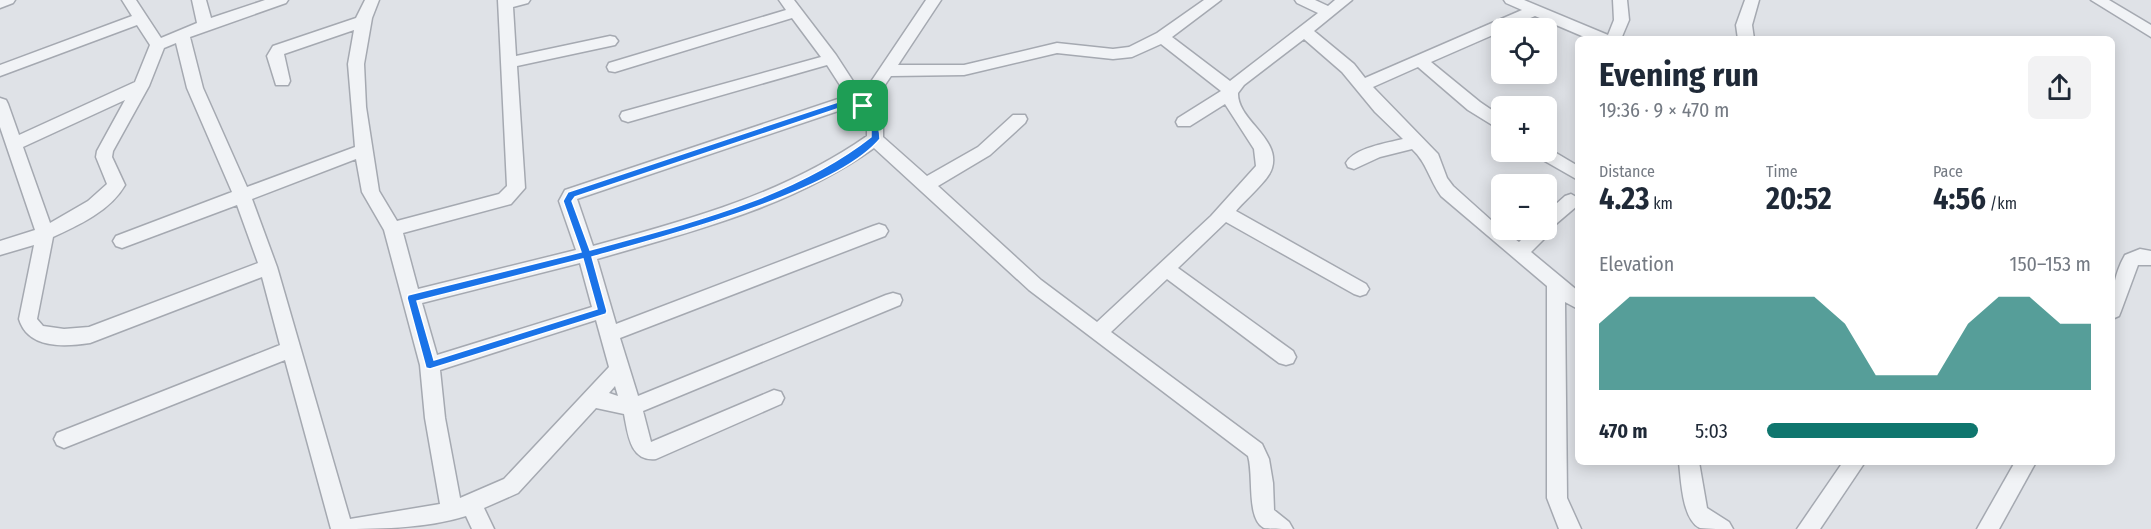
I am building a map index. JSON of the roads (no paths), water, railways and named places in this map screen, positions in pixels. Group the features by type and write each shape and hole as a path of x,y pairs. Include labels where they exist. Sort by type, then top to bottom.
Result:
{"street":[{"path":"0,3 8,0"},
{"path":"129,0 158,45"},
{"path":"199,0 205,25"},
{"path":"0,248 45,233 101,203 116,185 104,157 105,151 141,86 158,45 205,25 281,0"},
{"path":"372,0 364,21 356,64 363,150 371,192 393,229 430,365 435,418 461,508 483,529"},
{"path":"393,229 505,199 516,188 505,2 523,0"},
{"path":"774,398 656,450 647,451 641,444 587,255 568,201 571,195 860,103 886,71 934,0"},
{"path":"886,71 964,70 1057,48 1120,54 1147,46 1214,0"},
{"path":"1302,0 1329,12"},
{"path":"1184,122 1226,96 1238,81 1345,0"},
{"path":"1511,0 1596,36"},
{"path":"1615,36 1621,27 1623,16 1620,0"},
{"path":"1746,36 1744,24 1752,0"},
{"path":"2098,0 2151,32"},
{"path":"615,67 791,6 831,59 860,103 875,128 875,139 1035,285 1198,410 1255,450 1263,483 1262,510 1269,521 1282,529"},
{"path":"1364,86 1536,10"},
{"path":"0,71 140,18"},
{"path":"282,81 275,56 278,50 364,21"},
{"path":"1305,31 1364,86 1381,108 1432,158 1439,180 1447,191 1575,300"},
{"path":"181,34 195,88 242,195 268,267 342,529"},
{"path":"1162,37 1231,90"},
{"path":"508,63 610,41"},
{"path":"628,116 831,59"},
{"path":"1420,61 1474,106 1491,117"},
{"path":"15,144 141,86"},
{"path":"1097,333 1224,213 1260,173 1265,163 1259,145 1230,96 1231,90"},
{"path":"0,104 45,233 30,303 28,324 34,331 59,337 76,338 116,326 268,267"},
{"path":"926,185 984,150 1019,119"},
{"path":"412,298 666,233 784,192 834,168 875,139"},
{"path":"1354,163 1376,152 1415,142"},
{"path":"122,241 363,150"},
{"path":"1557,161 1575,172"},
{"path":"1557,214 1571,201"},
{"path":"1224,213 1360,288"},
{"path":"609,334 879,231"},
{"path":"1521,252 1532,240"},
{"path":"2115,301 2131,260 2140,256 2151,258"},
{"path":"1166,269 1286,357"},
{"path":"1556,284 1557,498 1570,529"},
{"path":"591,398 632,407 893,300"},
{"path":"430,365 602,311"},
{"path":"64,439 218,380 290,349"},
{"path":"350,529 461,508 511,486 619,369"},
{"path":"1689,465 1697,512 1702,518 1722,529"},
{"path":"1808,529 1853,465"},
{"path":"1988,529 2023,465"}]}
